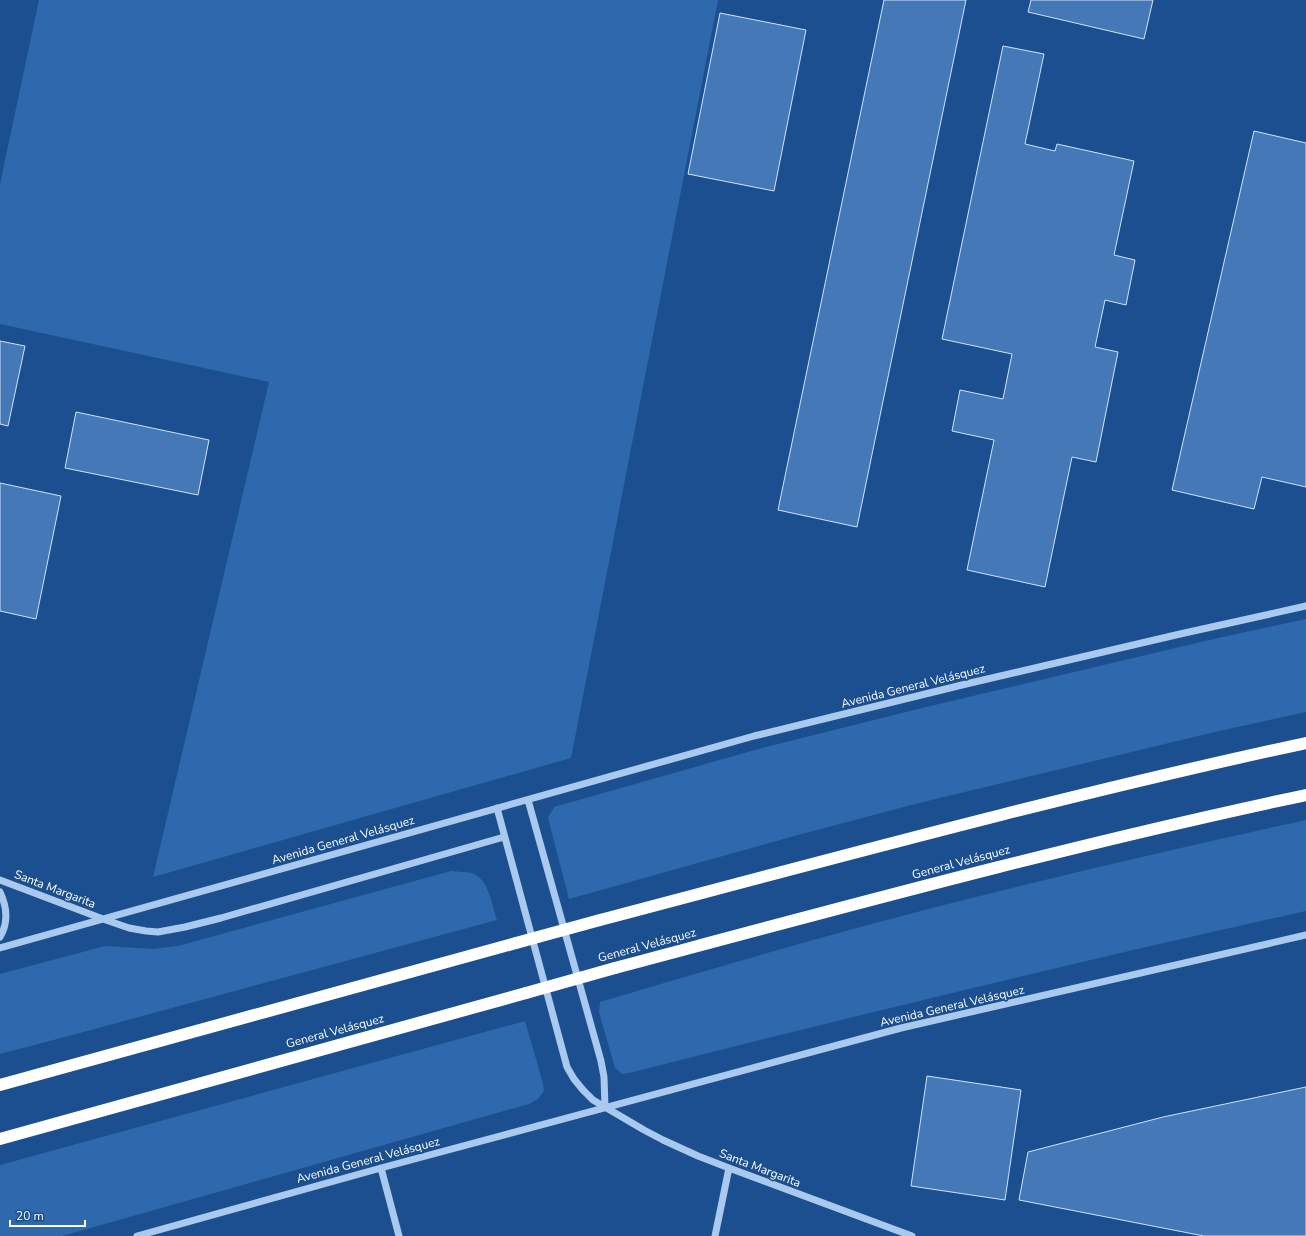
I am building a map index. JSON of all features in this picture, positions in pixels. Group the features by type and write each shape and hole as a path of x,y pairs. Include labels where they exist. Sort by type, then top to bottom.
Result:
{"highway":[{"path":"0,1085 600,920 942,830 1306,743"},
{"name":"General Velásquez","path":"0,1139 615,968 982,871 1091,844 1306,795"}],"street":[{"name":"Avenida General Velásquez","path":"0,948 739,740 860,709 1165,637 1306,606"},
{"path":"528,800 600,1061 604,1077 606,1107"},
{"path":"497,808 567,1067 582,1090 593,1100 606,1107"},
{"path":"103,919 129,928 146,931 158,932 185,927 504,837"},
{"name":"Santa Margarita","path":"0,880 103,919"},
{"path":"0,892 6,913 4,929 0,936"},
{"name":"Avenida General Velásquez","path":"137,1236 381,1168 901,1028 1306,935"},
{"name":"Santa Margarita","path":"606,1107 644,1130 698,1156 912,1236"},
{"path":"381,1168 400,1236"},
{"path":"715,1236 729,1168"}],"shaded area":[{"path":"39,0 718,0 571,758 153,877 269,382 0,324 0,184"},
{"path":"1306,619 1306,712 1219,731 919,803 569,899 548,818 554,807 762,748 922,708 1218,638"},
{"path":"1306,820 1306,911 967,989 629,1073 622,1074 615,1068 599,1012 600,1002 798,944 974,897 1085,870"},
{"path":"451,871 470,873 481,879 490,896 497,920 0,1054 0,974 105,946 153,949 178,946"},
{"path":"525,1021 544,1091 538,1099 529,1104 62,1236 0,1236 0,1165"}],"building":[{"path":"884,0 966,0 857,527 778,510"},
{"path":"1031,0 1153,0 1144,39 1028,12"},
{"path":"720,13 806,30 774,191 688,174"},
{"path":"1003,46 1044,54 1025,144 1055,151 1057,144 1134,161 1114,255 1135,260 1126,305 1105,300 1095,347 1118,352 1096,462 1072,457 1045,587 967,570 994,440 952,431 960,390 1003,399 1012,354 942,339"},
{"path":"1254,131 1306,143 1306,487 1262,477 1254,509 1172,490"},
{"path":"0,341 25,346 8,426 0,424"},
{"path":"76,412 209,440 198,495 65,468"},
{"path":"0,483 61,496 36,619 0,611"},
{"path":"927,1076 1021,1090 1005,1200 911,1186"},
{"path":"1306,1087 1306,1236 1204,1236 1019,1200 1028,1152 1163,1117"}]}
